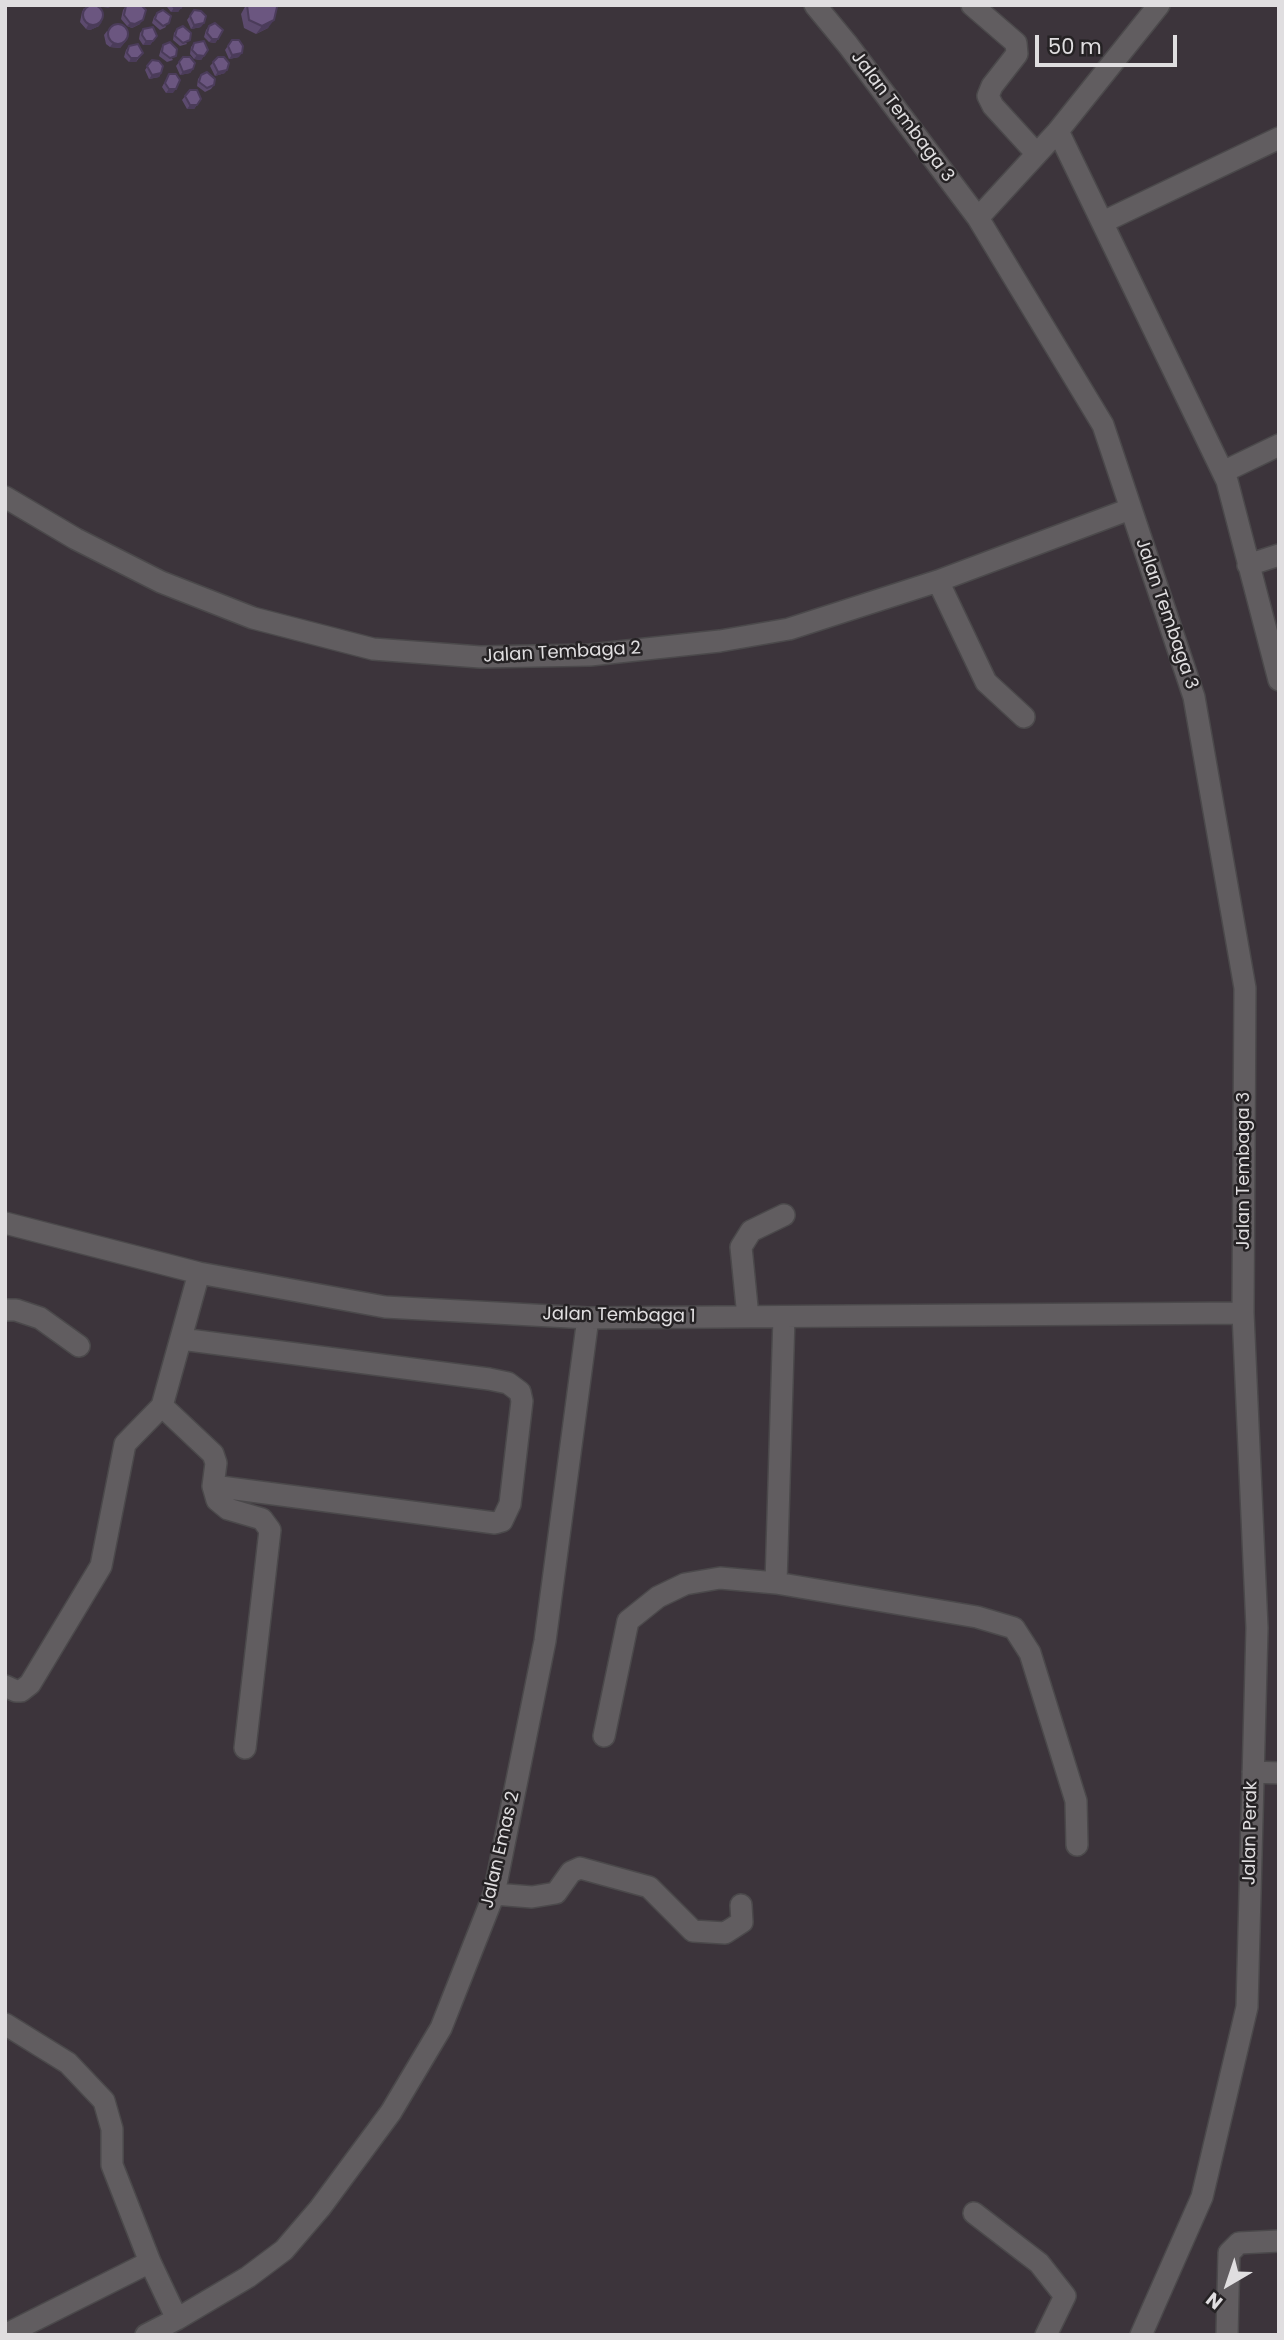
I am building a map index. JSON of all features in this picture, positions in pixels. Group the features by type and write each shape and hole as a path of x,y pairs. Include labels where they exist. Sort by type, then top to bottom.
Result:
{"street":[{"name":"Jalan Tembaga 3","path":"815,5 978,218 1103,425 1194,697 1245,988 1243,1313"},
{"path":"971,5 1016,43 1017,54 992,86 988,96 993,106 1036,153"},
{"path":"978,218 1058,131 1159,5"},
{"path":"1058,131 1227,481 1279,680"},
{"path":"1103,222 1279,138"},
{"path":"1223,472 1279,445"},
{"name":"Jalan Tembaga 2","path":"5,497 76,539 161,582 253,618 373,649 480,657 590,655 720,641 789,629 938,581 1130,509"},
{"path":"1248,565 1279,555"},
{"path":"938,581 986,682 1024,717"},
{"path":"748,1317 741,1247 751,1231 784,1215"},
{"name":"Jalan Tembaga 1","path":"5,1223 199,1273 385,1307 588,1318 1243,1313"},
{"path":"5,1686 16,1691 30,1684 102,1566 125,1444 162,1406 199,1273"},
{"path":"5,1311 16,1310 40,1318 79,1346"},
{"name":"Jalan Perak","path":"1141,2335 1202,2197 1247,2007 1256,1628 1243,1313"},
{"path":"776,1583 784,1317"},
{"name":"Jalan Emas 2","path":"146,2335 248,2277 284,2250 320,2208 391,2112 441,2028 494,1894 545,1641 588,1318"},
{"path":"180,1339 489,1379 508,1383 520,1392 522,1401 510,1504 502,1521 495,1523 214,1486"},
{"path":"162,1406 213,1454 216,1463 214,1486 217,1500 222,1506 262,1519 270,1530 245,1748"},
{"path":"604,1735 628,1621 658,1597 685,1584 720,1578 776,1583 951,1613 1014,1628 1030,1653 1076,1801 1077,1845"},
{"path":"1253,1772 1279,1773"},
{"path":"494,1894 532,1897 556,1893 571,1872 580,1868 649,1887 693,1931 725,1933 742,1922 741,1905"},
{"path":"5,2024 68,2063 104,2101 112,2129 112,2165 150,2262 177,2319"},
{"path":"974,2213 1039,2263 1065,2296 1046,2335"},
{"path":"1227,2335 1229,2253 1239,2243 1279,2241"},
{"path":"5,2334 150,2262"}],"shaded area":[{"path":"5,5 1279,5 1279,2335 5,2335"}],"building":[{"path":"93,5 100,8 103,15 100,22 93,25 86,22 83,15 86,8"},
{"path":"128,5 141,5 146,10 143,20 130,23 124,15"},
{"path":"247,5 276,5 274,20 262,26 249,20"},
{"path":"163,10 171,16 169,23 163,26 155,19 157,13"},
{"path":"194,10 201,11 206,16 204,23 194,25 190,16"},
{"path":"215,23 223,30 218,39 212,39 207,33 209,26"},
{"path":"114,24 122,24 128,34 122,44 114,44 108,38 108,30"},
{"path":"183,26 191,33 190,40 183,43 175,36 177,29"},
{"path":"153,27 157,36 153,41 146,41 142,35 143,29"},
{"path":"232,40 239,40 243,46 242,53 232,55 228,46"},
{"path":"204,41 208,50 204,56 197,55 192,50 194,43"},
{"path":"170,42 177,49 176,56 170,58 162,52 163,45"},
{"path":"138,44 143,53 138,58 131,58 127,53 129,46"},
{"path":"183,57 190,57 195,63 193,69 183,72 179,62"},
{"path":"218,57 224,57 229,63 227,70 218,72 213,62"},
{"path":"152,60 159,61 163,66 161,73 152,75 147,66"},
{"path":"207,72 215,79 214,85 207,88 199,82 201,75"},
{"path":"169,74 176,74 180,80 176,89 169,89 165,83"},
{"path":"190,90 197,90 201,99 197,105 190,105 185,96"}]}
